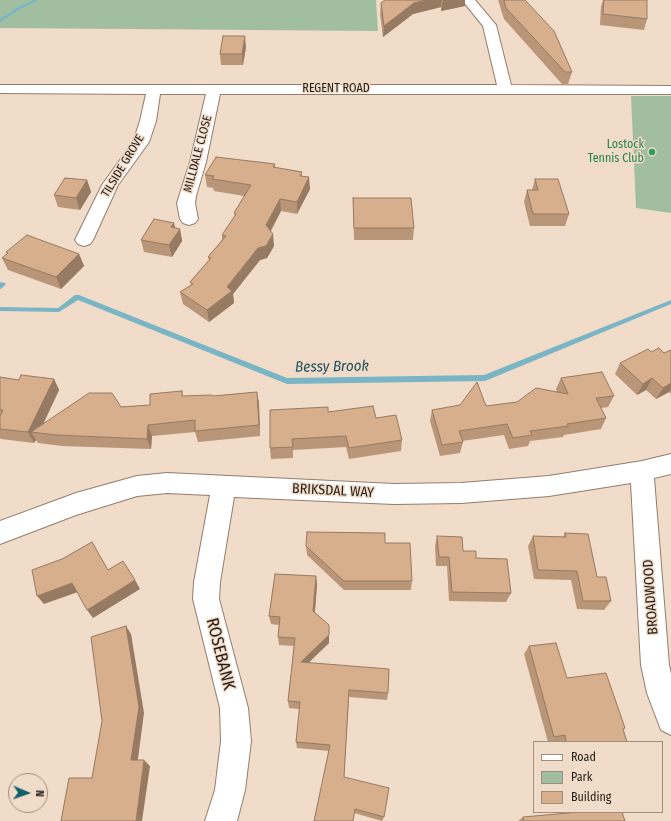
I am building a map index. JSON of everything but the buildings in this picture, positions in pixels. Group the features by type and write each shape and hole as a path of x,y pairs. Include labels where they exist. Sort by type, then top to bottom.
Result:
{"street":[{"path":"468,0 482,16 490,30 505,89"},
{"path":"465,19 482,16"},
{"name":"REGENT ROAD","path":"0,89 671,90"},
{"name":"TILSIDE GROVE","path":"84,240 110,185 141,142 148,120 154,89"},
{"name":"MILLDALE CLOSE","path":"189,220 186,203 187,196 198,162 214,89"},
{"name":"BRIKSDAL WAY","path":"0,533 25,522 76,504 137,486 167,483 394,494 461,493 549,486 642,471 671,464"},
{"name":"BROADWOOD","path":"642,471 655,665 661,693 671,720"},
{"name":"ROSEBANK","path":"221,821 230,790 236,741 234,708 206,599 207,582 224,486"}],"green space":[{"path":"0,0 376,0 378,31 0,28"},
{"name":"Lostock Tennis Club","path":"631,96 671,96 671,213 636,208"}],"waterway":[{"path":"0,21 21,7 37,0"},
{"name":"Bessy Brook","path":"0,284 3,284 0,287"},
{"name":"Bessy Brook","path":"0,309 59,310 77,297 287,381 485,378 671,302"}],"place":[{"name":"Lostock Tennis Club","path":"652,152"}]}
